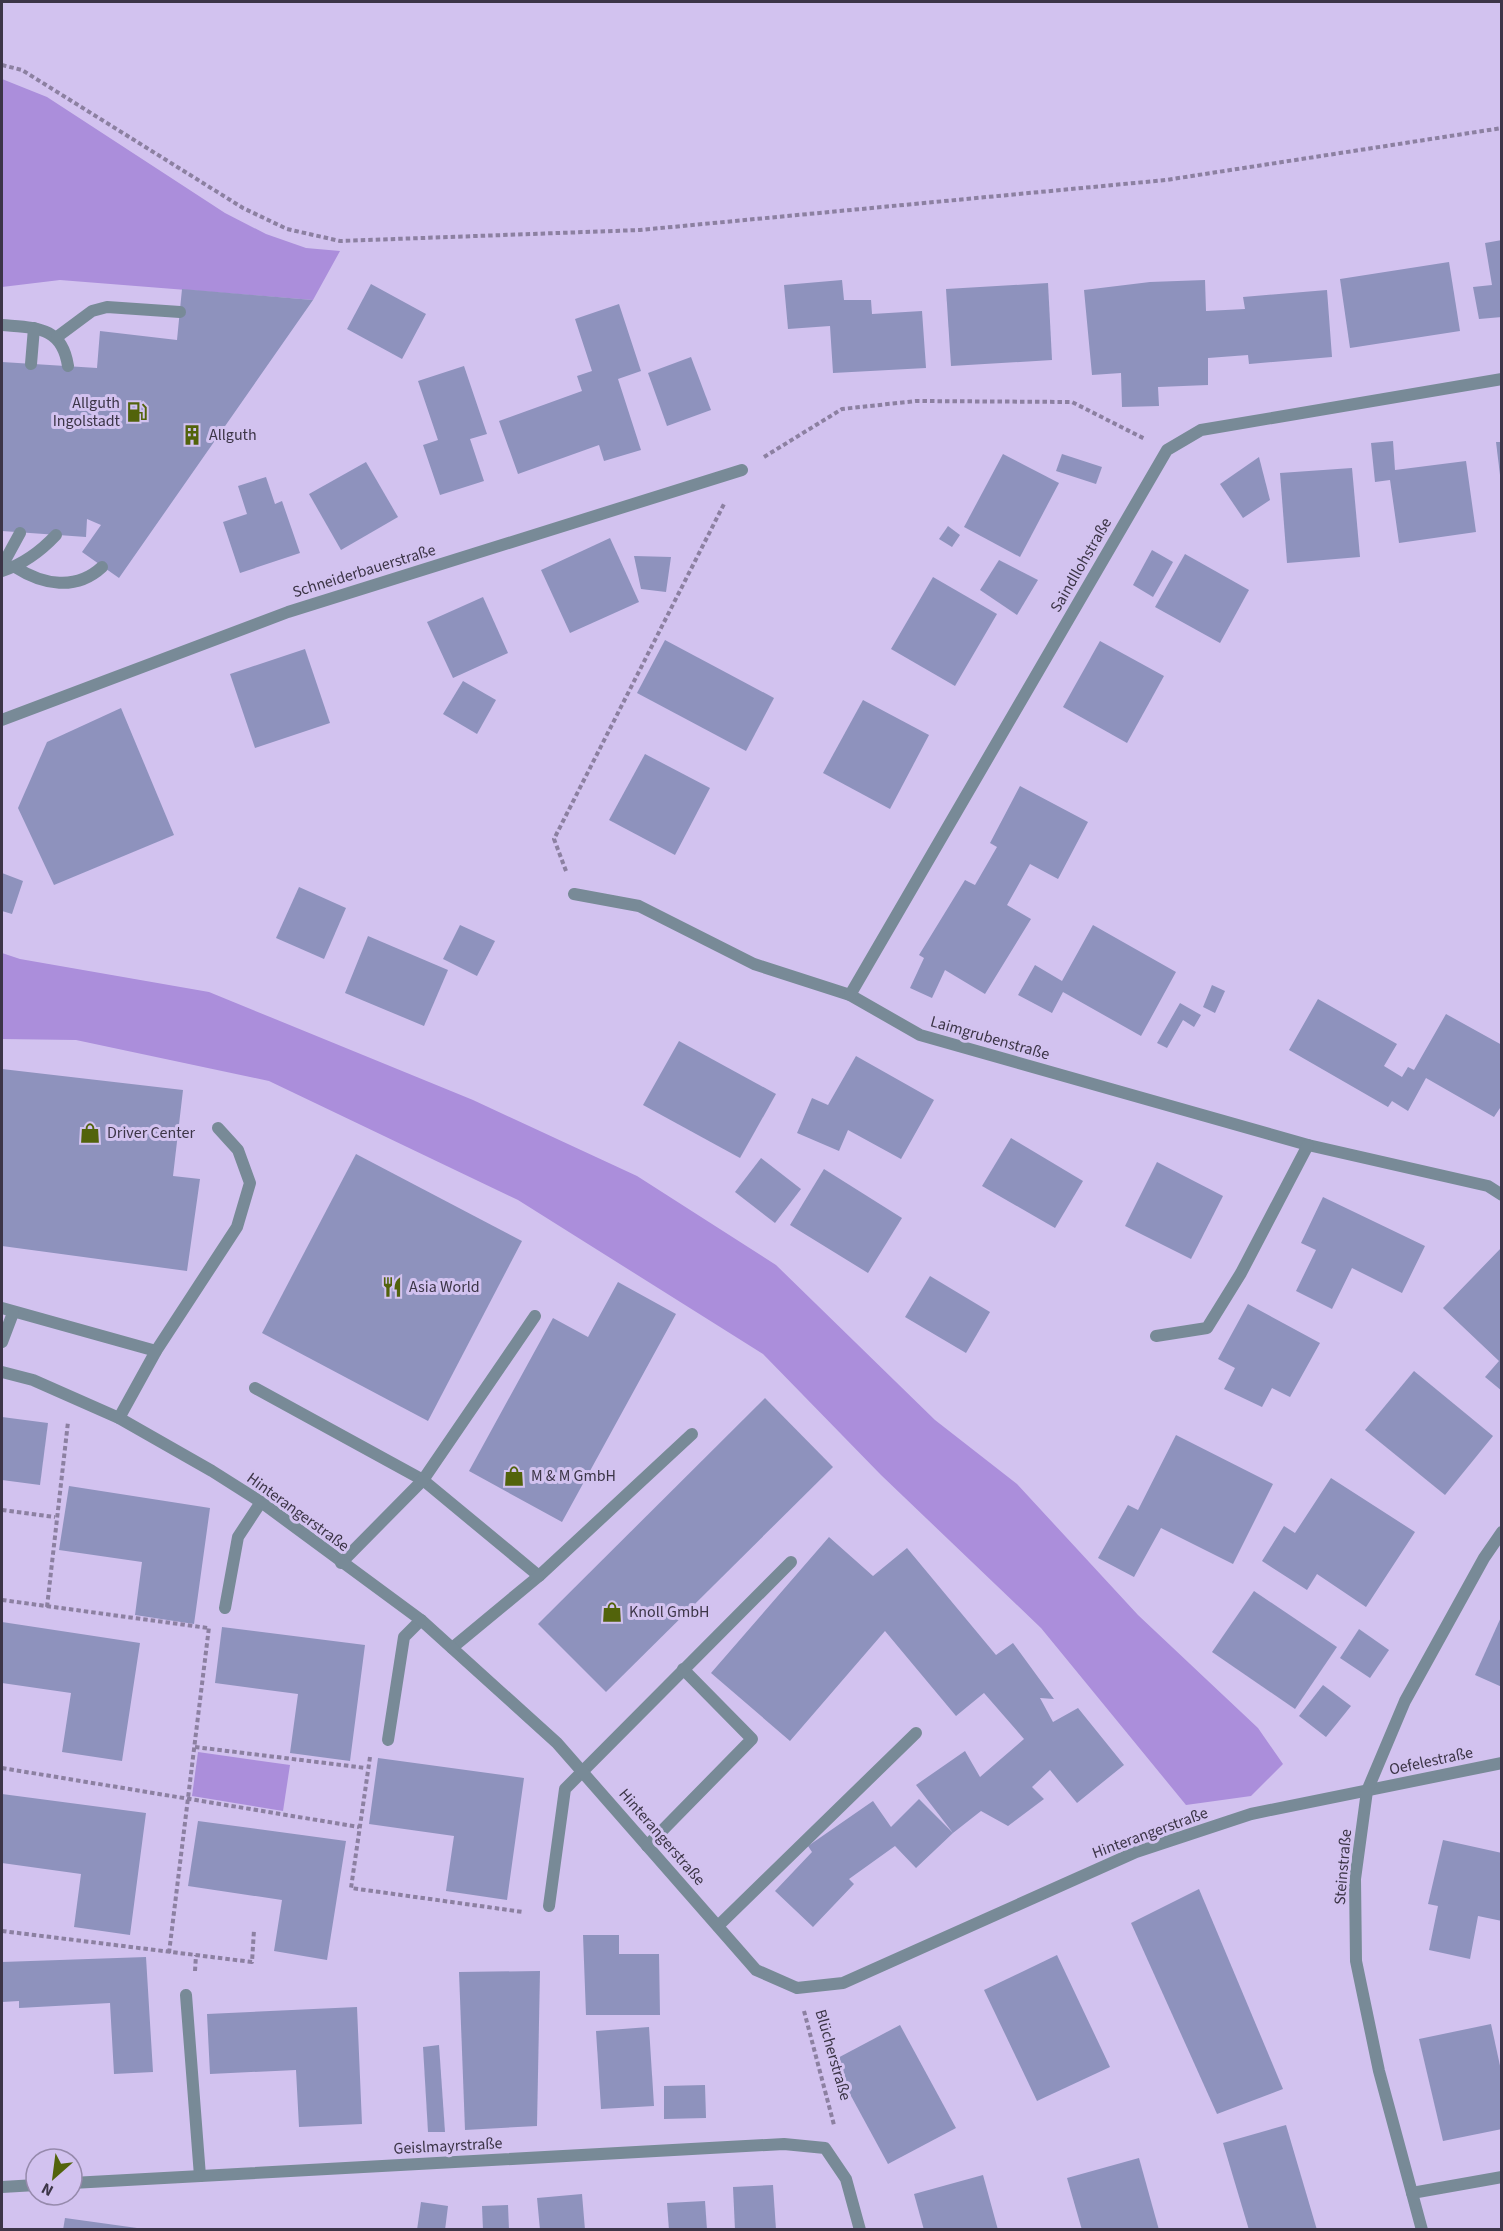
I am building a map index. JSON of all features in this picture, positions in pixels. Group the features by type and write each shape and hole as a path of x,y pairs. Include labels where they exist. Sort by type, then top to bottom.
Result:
{"street":[{"path":"57,337 92,311 107,307 180,312"},
{"path":"2,325 34,327 57,337 66,350 68,366"},
{"path":"31,364 34,327"},
{"name":"Saindllohstraße","path":"850,995 1167,450 1201,430 1502,379"},
{"name":"Schneiderbauerstraße","path":"2,720 288,612 742,470"},
{"path":"2,566 20,533"},
{"path":"2,571 15,567 40,552 56,535"},
{"path":"15,567 32,578 70,583 90,578 102,567"},
{"name":"Laimgrubenstraße","path":"574,894 639,906 754,964 850,995 920,1035 1308,1145 1488,1186 1502,1195"},
{"path":"119,1418 156,1351 237,1227 250,1183 238,1150 218,1128"},
{"path":"1156,1336 1207,1329 1241,1273 1308,1145"},
{"path":"2,1342 7,1310 156,1351"},
{"path":"340,1563 423,1480 535,1316"},
{"name":"Hinterangerstraße","path":"2,1372 33,1380 119,1418 261,1502 340,1563 421,1620 557,1743 756,1970 797,1988 843,1983 1136,1852 1251,1814 1367,1791"},
{"path":"255,1388 423,1480 539,1576"},
{"path":"452,1648 539,1576 692,1434"},
{"path":"225,1608 238,1537 261,1502"},
{"name":"Steinstraße","path":"1422,2229 1379,2071 1356,1960 1355,1879 1367,1791 1405,1701 1484,1557 1502,1532"},
{"path":"549,1906 565,1789 581,1770 791,1562"},
{"path":"388,1740 404,1637 421,1620"},
{"path":"647,1846 752,1739 683,1669"},
{"path":"718,1926 916,1733"},
{"name":"Oefelestraße","path":"1367,1791 1502,1763"},
{"path":"186,1995 200,2176"},
{"name":"Geislmayrstraße","path":"84,2182 784,2144 825,2148"},
{"path":"825,2148 846,2179 860,2229"},
{"path":"1412,2193 1502,2177"},
{"path":"2,2187 24,2186"}],"path":[{"path":"2,65 22,70 243,208 287,229 340,241 640,230 1155,181 1502,128"},
{"path":"574,894 554,838 742,470 842,409 916,401 1071,402 1167,450"},
{"path":"47,1607 55,1517 71,1397"},
{"path":"2,1510 55,1517"},
{"path":"2,1600 208,1628"},
{"path":"169,1953 208,1628 225,1608"},
{"path":"388,1740 367,1759 351,1888 528,1913 549,1906"},
{"path":"195,1747 366,1768"},
{"path":"2,1767 359,1827"},
{"path":"2,1931 252,1962 254,1930"},
{"name":"Blücherstraße","path":"797,1988 835,2124 825,2148"}],"shaded area":[{"path":"2,79 47,97 225,213 266,234 306,248 340,251 313,300 60,280 2,287"},
{"path":"2,953 20,959 209,992 473,1100 637,1176 776,1265 935,1420 1017,1484 1138,1615 1258,1728 1283,1764 1251,1796 1186,1805 1041,1628 881,1475 763,1354 518,1200 269,1081 76,1040 2,1039"},
{"path":"198,1752 290,1765 283,1811 192,1796"}],"building":[{"path":"1502,240 1502,317 1479,319 1473,287 1492,285 1485,243"},
{"path":"1449,262 1460,331 1350,348 1340,279"},
{"path":"842,280 844,300 871,300 872,314 922,311 926,368 833,373 830,326 788,329 784,285"},
{"path":"1205,280 1206,311 1245,309 1243,297 1327,290 1332,357 1249,364 1248,355 1208,358 1208,385 1158,387 1159,406 1122,407 1121,373 1092,375 1084,290 1150,282"},
{"path":"1048,283 1052,360 951,366 946,289"},
{"path":"371,284 426,314 402,359 347,329"},
{"path":"182,289 313,300 119,578 82,552 101,525 87,519 86,537 2,531 2,362 97,368 100,331 177,340"},
{"path":"619,304 641,371 618,379 641,450 604,461 599,445 518,474 499,421 582,391 577,376 592,371 575,319"},
{"path":"691,357 711,410 667,426 648,373"},
{"path":"464,366 487,434 470,439 484,481 440,495 423,445 438,440 418,381"},
{"path":"1393,441 1395,470 1466,461 1476,532 1399,543 1390,480 1375,482 1371,443"},
{"path":"1496,442 1502,442 1502,475 1500,475"},
{"path":"1003,454 1059,483 1020,557 964,527"},
{"path":"1062,454 1102,467 1096,484 1056,471"},
{"path":"1259,457 1270,500 1243,518 1220,484"},
{"path":"366,462 398,517 341,550 309,494"},
{"path":"1352,468 1360,557 1287,563 1280,473"},
{"path":"266,477 275,504 282,501 300,553 240,573 223,522 247,514 238,486"},
{"path":"948,526 960,535 952,547 939,539"},
{"path":"610,538 639,602 570,633 541,570"},
{"path":"1152,550 1173,562 1153,597 1133,585"},
{"path":"1185,554 1249,590 1220,643 1155,607"},
{"path":"634,556 671,557 666,592 641,589"},
{"path":"999,560 1038,580 1017,615 980,590"},
{"path":"933,577 997,614 955,686 891,649"},
{"path":"483,597 508,653 453,678 427,622"},
{"path":"665,640 774,698 746,751 637,693"},
{"path":"1100,641 1164,676 1127,743 1063,707"},
{"path":"305,649 330,723 255,748 230,674"},
{"path":"463,681 496,700 477,734 443,714"},
{"path":"863,700 929,735 890,809 823,773"},
{"path":"121,708 174,835 54,885 18,808 47,742"},
{"path":"645,754 710,788 675,855 609,820"},
{"path":"1020,786 1088,822 1058,879 1030,864 1007,905 1031,919 985,994 945,970 932,998 910,988 924,958 919,955 965,880 975,885 997,847 990,843"},
{"path":"2,873 23,881 12,914 2,911"},
{"path":"299,887 346,908 324,959 276,938"},
{"path":"460,925 495,941 477,976 443,959"},
{"path":"1093,925 1176,972 1141,1036 1063,992 1052,1013 1018,995 1035,965 1062,981"},
{"path":"368,936 448,970 424,1026 345,993"},
{"path":"1212,985 1225,991 1215,1013 1203,1007"},
{"path":"1318,999 1397,1044 1384,1066 1402,1077 1408,1067 1414,1070 1446,1014 1502,1045 1502,1105 1494,1117 1426,1078 1408,1111 1392,1101 1388,1107 1289,1050"},
{"path":"1180,1003 1201,1015 1194,1027 1183,1020 1167,1048 1157,1043"},
{"path":"679,1041 776,1094 740,1158 643,1105"},
{"path":"856,1056 934,1100 901,1159 848,1130 839,1151 797,1133 812,1098 828,1105"},
{"name":"Driver Center","path":"2,1069 183,1090 173,1176 200,1179 187,1271 2,1246"},
{"path":"1011,1138 1083,1181 1055,1228 982,1186"},
{"name":"Asia World","path":"356,1154 522,1241 428,1421 262,1333"},
{"path":"761,1158 801,1189 775,1223 735,1192"},
{"path":"1157,1162 1223,1196 1191,1259 1125,1226"},
{"path":"824,1169 902,1218 868,1273 790,1225"},
{"path":"1323,1197 1425,1246 1402,1293 1352,1268 1332,1309 1296,1291 1316,1250 1301,1243"},
{"path":"1502,1247 1502,1391 1485,1377 1499,1361 1443,1308"},
{"path":"930,1276 990,1312 966,1353 905,1317"},
{"path":"618,1282 676,1314 562,1522 469,1471 553,1318 588,1337"},
{"path":"1248,1304 1320,1343 1290,1397 1272,1388 1262,1407 1224,1389 1235,1368 1218,1359"},
{"path":"1414,1371 1493,1436 1445,1495 1365,1430"},
{"path":"765,1398 833,1467 606,1692 538,1624"},
{"path":"2,1417 48,1423 40,1485 2,1480"},
{"path":"1176,1435 1273,1484 1233,1564 1161,1528 1134,1577 1098,1558 1128,1505 1138,1510"},
{"path":"1331,1478 1415,1532 1366,1607 1317,1574 1307,1590 1262,1561 1284,1526 1295,1533"},
{"path":"69,1486 210,1508 194,1624 135,1615 142,1562 59,1550"},
{"path":"829,1537 873,1576 907,1548 996,1655 1013,1643 1054,1699 1040,1698 1053,1722 1078,1708 1124,1765 1077,1803 1050,1770 1032,1787 1044,1799 1008,1826 981,1811 953,1833 916,1785 965,1751 980,1777 1024,1739 984,1693 956,1716 885,1631 790,1741 711,1673"},
{"path":"1254,1591 1337,1647 1295,1709 1212,1652"},
{"path":"1502,1615 1502,1687 1475,1675"},
{"path":"2,1622 140,1643 122,1761 62,1752 71,1693 2,1683"},
{"path":"222,1627 365,1645 350,1761 290,1753 298,1694 215,1683"},
{"path":"1359,1629 1389,1650 1370,1678 1340,1658"},
{"path":"1323,1685 1351,1706 1326,1737 1299,1716"},
{"path":"378,1758 524,1778 507,1900 446,1891 454,1836 369,1824"},
{"path":"2,1794 146,1813 130,1935 74,1927 81,1874 2,1863"},
{"path":"919,1799 953,1833 916,1868 895,1846 849,1879 854,1884 813,1927 775,1891 812,1852 808,1846 873,1801 891,1827"},
{"path":"198,1821 346,1841 327,1960 274,1951 282,1900 188,1886"},
{"path":"1443,1840 1502,1853 1502,1921 1478,1916 1470,1959 1429,1950 1438,1906 1428,1904"},
{"path":"1199,1889 1283,2089 1217,2114 1131,1923"},
{"path":"583,1935 619,1935 619,1954 659,1954 660,2015 586,2015"},
{"path":"1057,1955 1110,2067 1037,2101 984,1990"},
{"path":"146,1957 153,2072 114,2074 110,2003 19,2008 19,2001 2,2002 2,1962"},
{"path":"540,1971 537,2126 465,2130 459,1972"},
{"path":"357,2007 362,2124 299,2127 296,2070 210,2074 207,2014"},
{"path":"1491,2024 1502,2075 1502,2129 1443,2141 1419,2039"},
{"path":"900,2025 956,2128 888,2164 832,2061"},
{"path":"649,2027 654,2106 601,2109 596,2031"},
{"path":"439,2045 445,2132 428,2132 423,2047"},
{"path":"705,2085 706,2118 664,2119 664,2086"},
{"path":"1286,2125 1317,2230 1249,2230 1223,2143"},
{"path":"1139,2158 1159,2230 1082,2230 1067,2178"},
{"path":"983,2175 998,2230 924,2230 914,2194"},
{"path":"773,2185 776,2230 735,2230 733,2187"},
{"path":"582,2194 585,2230 540,2230 537,2198"},
{"path":"705,2201 707,2230 669,2230 667,2203"},
{"path":"421,2202 448,2206 445,2230 417,2230"},
{"path":"508,2205 509,2230 483,2230 482,2206"},
{"path":"65,2218 137,2228 137,2230 63,2230"}],"place":[{"name":"Allguth Ingolstadt","path":"137,412"},
{"name":"Allguth","path":"192,435"},
{"name":"Driver Center","path":"90,1133"},
{"name":"Asia World","path":"392,1287"},
{"name":"M & M GmbH","path":"514,1476"},
{"name":"Knoll GmbH","path":"612,1612"}]}
